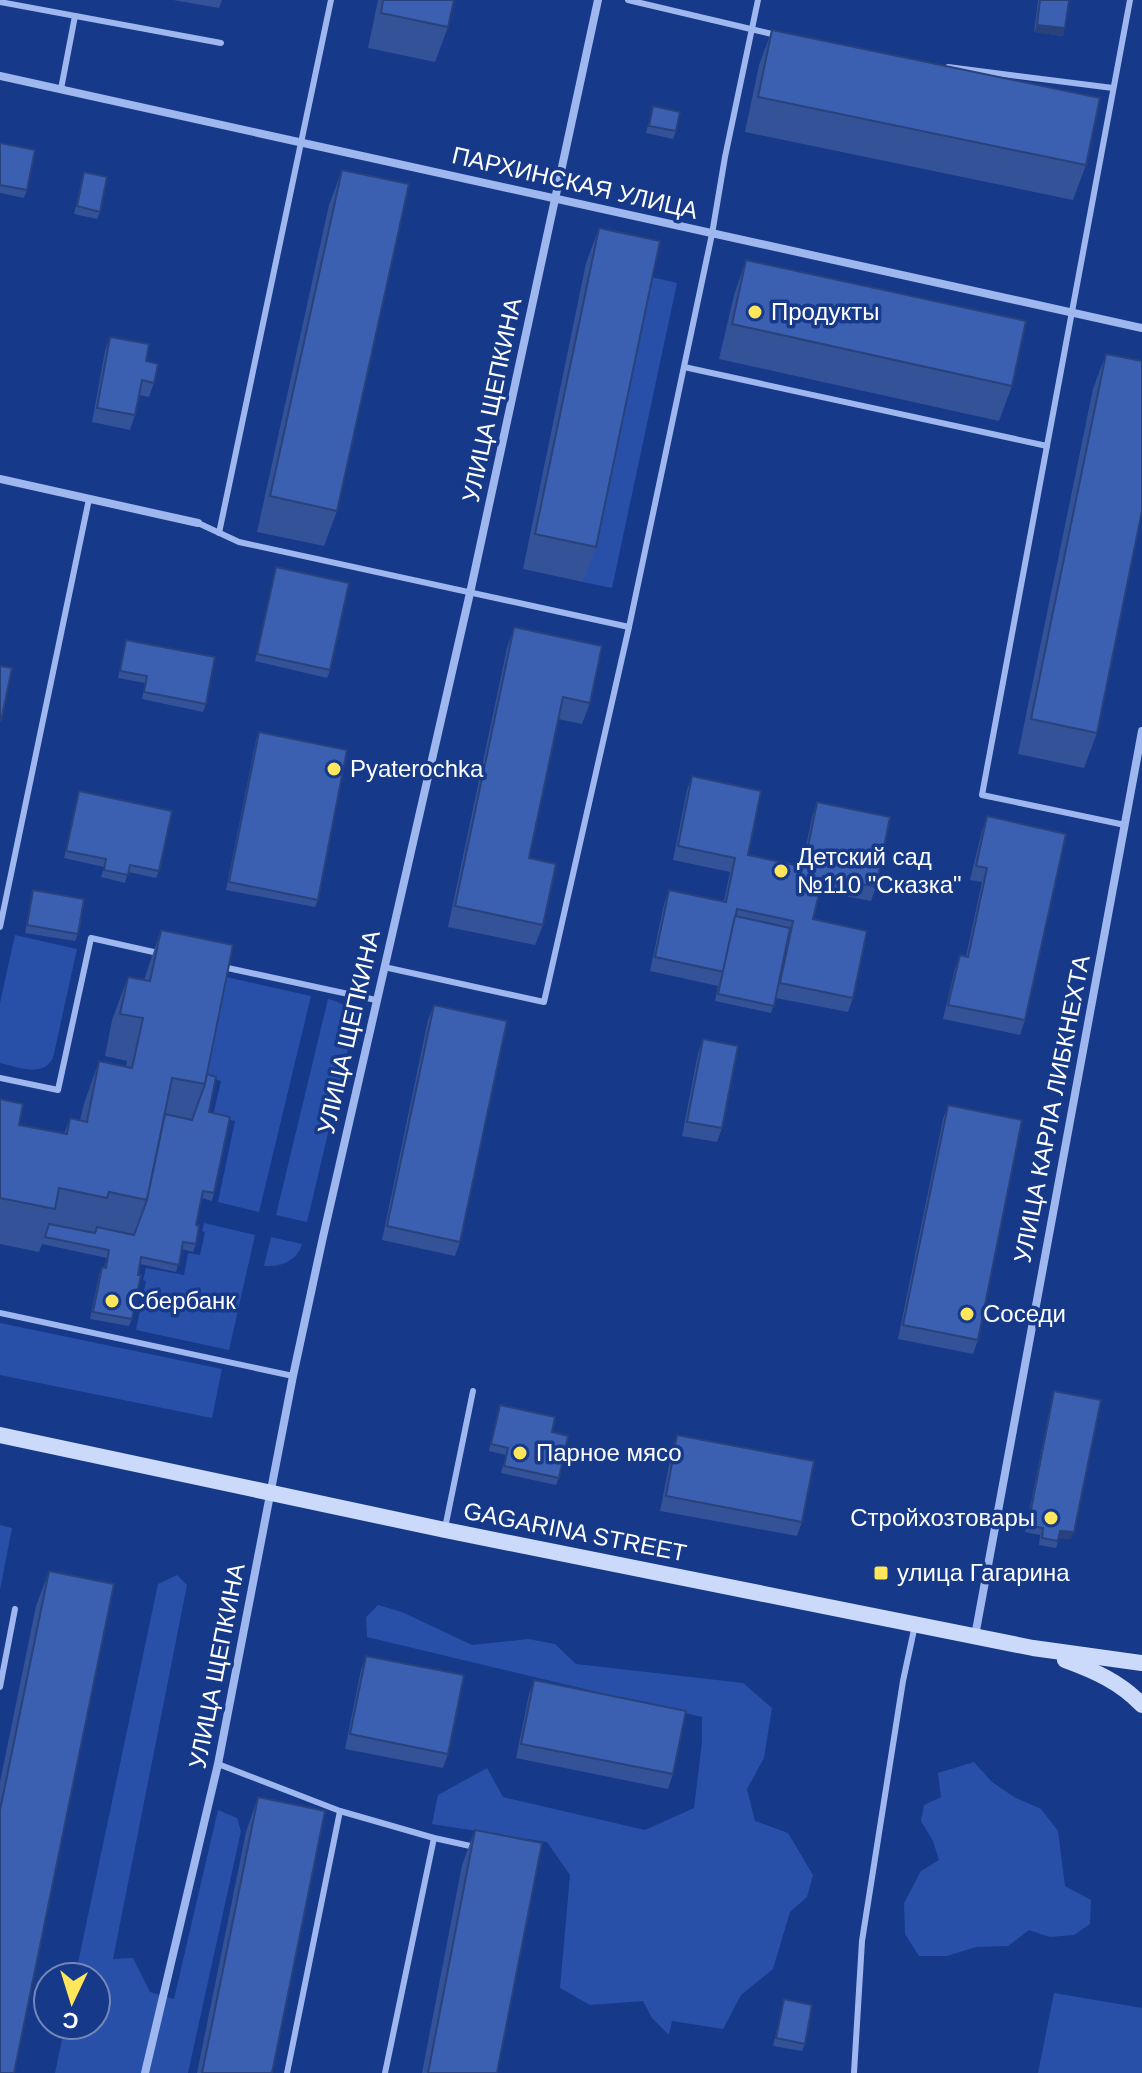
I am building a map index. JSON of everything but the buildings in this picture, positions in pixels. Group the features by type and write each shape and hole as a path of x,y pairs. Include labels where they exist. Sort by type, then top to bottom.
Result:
{"main road":[{"name":"GAGARINA STREET","path":"0,1435 445,1530 915,1625 1033,1648 1142,1663"},
{"path":"1033,1648 1093,1670 1127,1689 1142,1705"}],"street":[{"name":"УЛИЦА ЩЕПКИНА","path":"145,2073 218,1764 293,1376 470,593 598,0"},
{"name":"ПАРХИНСКАЯ УЛИЦА","path":"0,76 1142,328"},
{"path":"0,479 198,523"},
{"name":"УЛИЦА КАРЛА ЛИБКНЕХТА","path":"975,1636 1142,731"}],"lane":[{"path":"219,533 331,0"},
{"path":"628,0 783,36"},
{"path":"384,967 544,1002 629,627 758,0"},
{"path":"1125,825 982,795 1130,0"},
{"path":"0,2 221,43"},
{"path":"61,89 75,16"},
{"path":"941,66 1113,88"},
{"path":"684,367 1047,446"},
{"path":"0,927 89,499"},
{"path":"198,523 239,542 629,627"},
{"path":"0,1078 58,1090 91,938 168,955"},
{"path":"214,965 376,1000"},
{"path":"0,1313 293,1376"},
{"path":"445,1530 473,1391"},
{"path":"0,1687 15,1609"},
{"path":"854,2073 862,1941 903,1681 915,1625"},
{"path":"218,1764 340,1811 480,1848"},
{"path":"287,2073 340,1811"},
{"path":"385,2073 434,1838"}],"shaded area":[{"path":"647,276 677,283 612,588 583,582"},
{"path":"15,935 77,949 53,1058 43,1068 22,1068 0,1063 0,1003"},
{"path":"226,977 311,996 259,1212 218,1202 235,1121 213,1116 221,1081 206,1077"},
{"path":"328,999 345,1006 354,1023 307,1222 276,1215"},
{"path":"204,1223 255,1235 229,1350 136,1330 146,1268 184,1275 188,1253 200,1255"},
{"path":"271,1237 302,1244 300,1250 288,1262 264,1266"},
{"path":"0,1323 222,1369 212,1418 0,1375"},
{"path":"0,1525 12,1528 0,1590"},
{"path":"177,1575 187,1585 113,1959 133,1958 150,1992 174,1999 218,1810 237,1818 241,1831 188,2073 55,2073 62,2041 112,2041 112,1961 78,1961 158,1584"},
{"path":"378,1605 402,1612 472,1645 528,1639 555,1644 576,1664 743,1683 772,1708 764,1758 747,1789 755,1821 788,1833 813,1875 807,1897 790,1912 773,1969 741,1995 723,2029 672,2021 669,2035 652,2018 643,2001 590,2005 560,1988 570,1875 547,1842 432,1824 438,1795 487,1768 503,1797 645,1830 694,1808 702,1717 367,1637 366,1617"},
{"path":"974,1762 992,1782 1014,1797 1041,1809 1058,1831 1065,1886 1091,1900 1090,1924 1074,1935 1050,1937 1029,1930 1008,1946 976,1947 947,1956 919,1956 905,1934 904,1903 921,1871 939,1860 933,1841 921,1821 924,1805 941,1797 938,1773"},
{"path":"1054,1993 1142,2008 1142,2073 1038,2073"}],"place":[{"name":"Продукты","path":"755,312"},
{"name":"Pyaterochka","path":"334,769"},
{"name":"Детский сад №110 \"Сказка\"","path":"781,871"},
{"name":"Сбербанк","path":"112,1301"},
{"name":"Соседи","path":"967,1314"},
{"name":"Парное мясо","path":"520,1453"},
{"name":"Стройхозтовары","path":"1051,1518"},
{"name":"улица Гагарина","path":"881,1573"}]}
